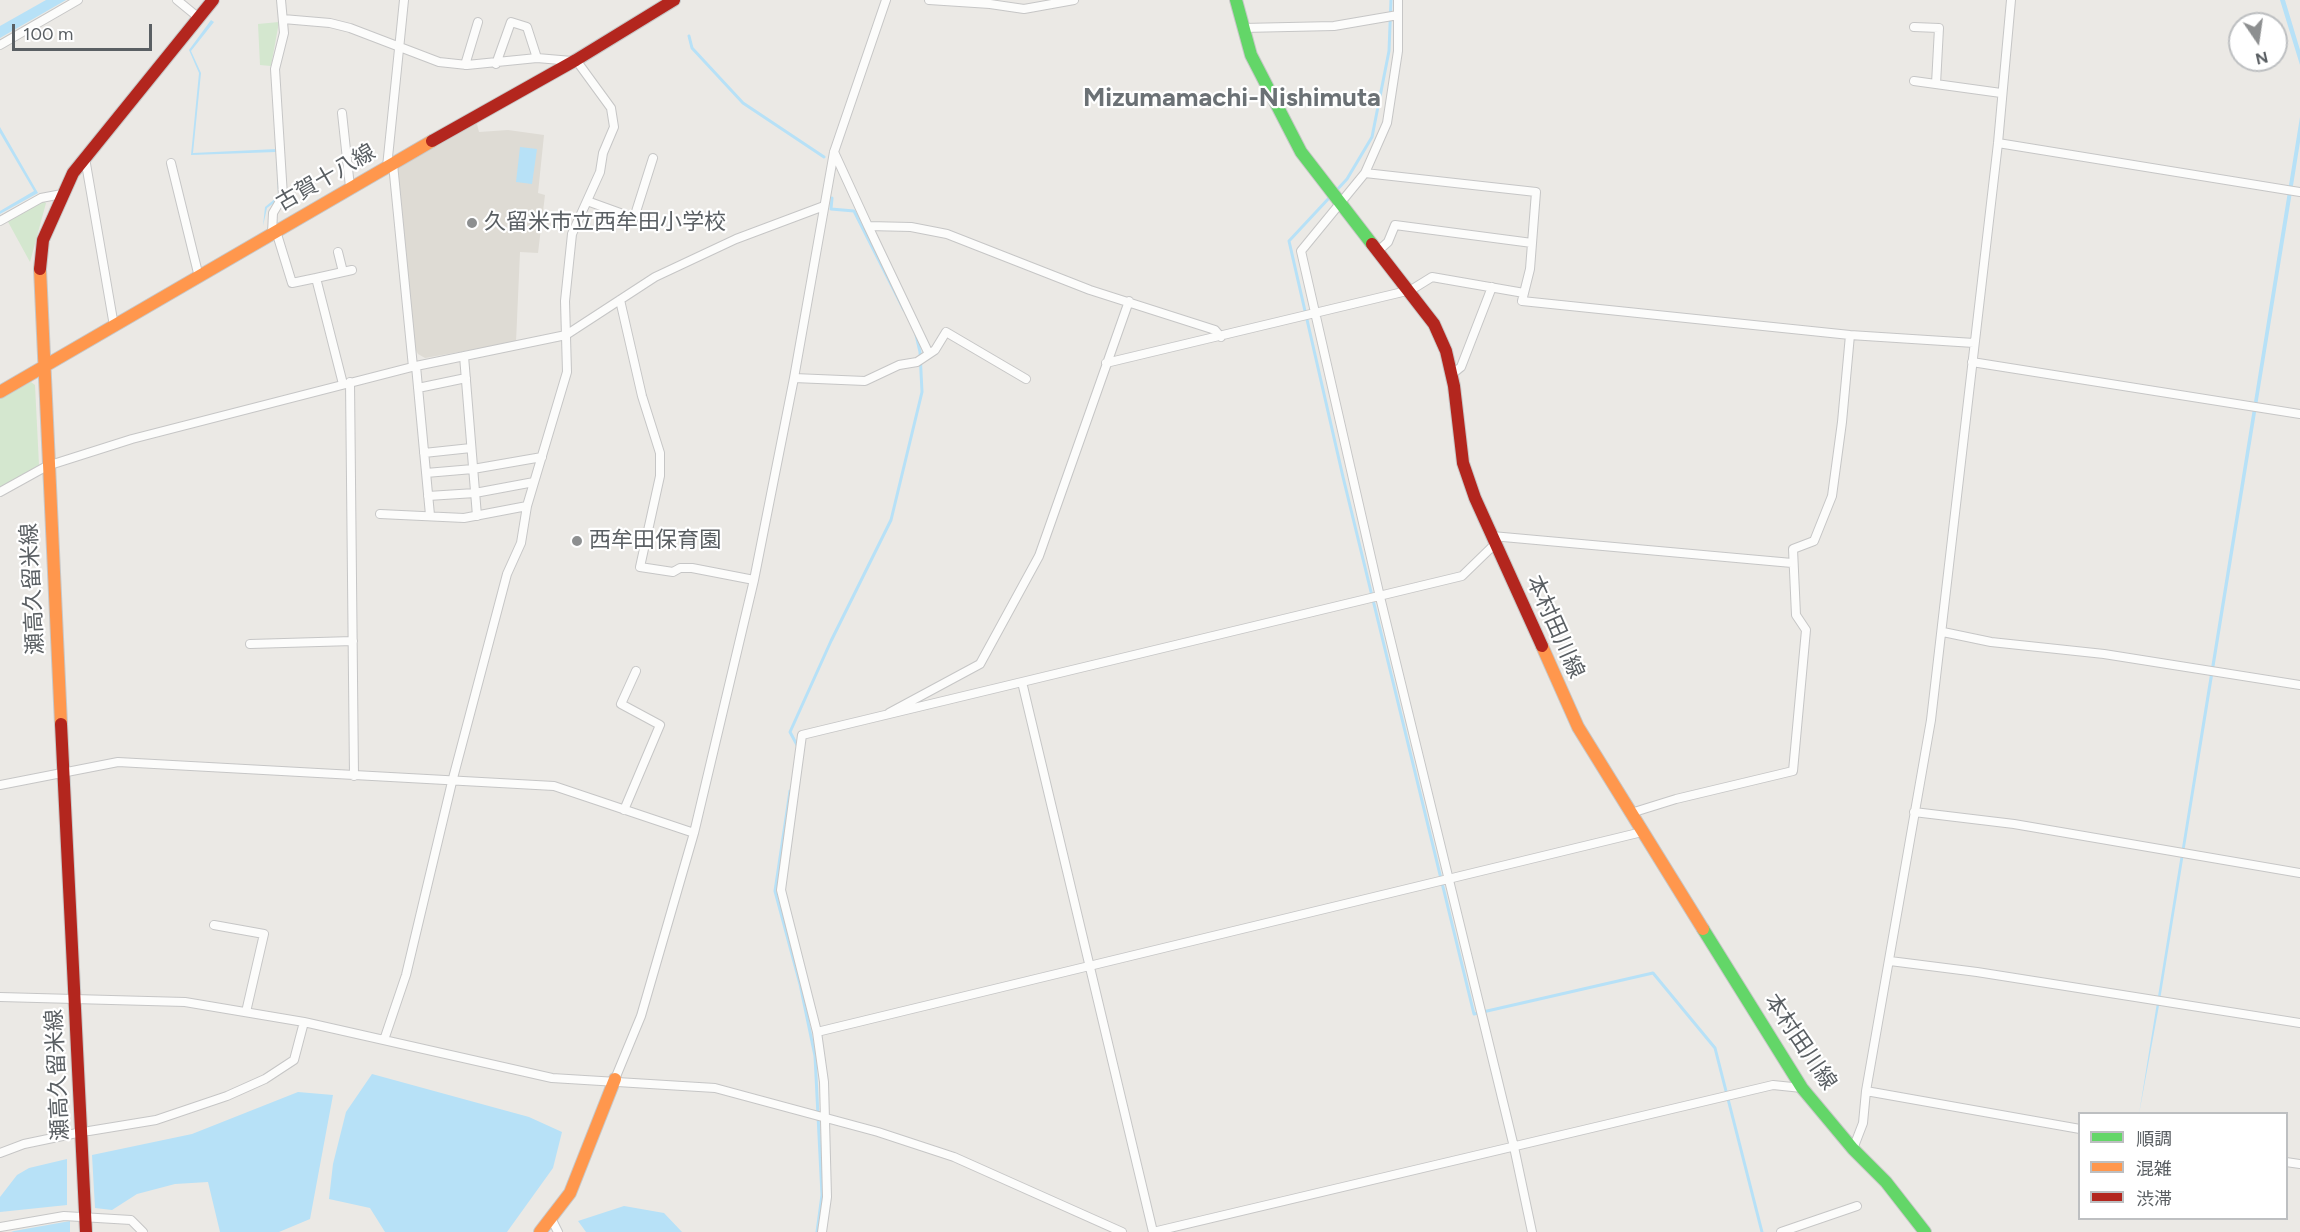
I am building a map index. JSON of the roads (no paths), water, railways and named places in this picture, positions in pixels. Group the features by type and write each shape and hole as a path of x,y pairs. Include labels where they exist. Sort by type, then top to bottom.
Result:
{"main road":[{"name":"瀬高久留米線","path":"85,1221 83,1133 42,368 39,281 41,261 44,240 62,194 85,157 213,0"},
{"name":"古賀十八線","path":"0,392 350,187 574,60 672,0"},
{"name":"本村田川線","path":"1236,0 1251,55 1301,152 1339,204 1411,290 1434,324 1446,351 1463,463 1493,540 1578,727 1802,1088 1853,1149 1886,1182 1924,1232"},
{"path":"540,1232 552,1220 570,1193 615,1080"}],"street":[{"path":"0,45 78,0"},
{"path":"177,0 199,18"},
{"path":"281,0 284,33 275,69 283,196 273,213 274,232 292,283 348,271 338,252"},
{"path":"404,0 390,166 418,388 430,515"},
{"path":"615,1080 641,1016 694,833 754,580 794,378 834,152 886,0"},
{"path":"928,0 990,4 1024,9 1074,0"},
{"path":"1398,0 1398,51 1387,123 1365,173 1301,250 1380,597 1514,1147 1532,1232"},
{"path":"1853,1149 1863,1124 1866,1090 1931,720 1998,143 2011,0"},
{"path":"1243,28 1334,26 1398,15"},
{"path":"283,19 330,23 439,62 465,65 496,64 537,58 574,60 611,108 614,127 587,201 572,234 568,255 567,372 527,506 521,543 507,574 452,782 406,975 384,1040"},
{"path":"465,65 478,21"},
{"path":"496,64 511,22 527,27 537,58"},
{"path":"1914,27 1939,28 1936,84"},
{"path":"1914,81 2001,93"},
{"path":"342,113 350,187"},
{"path":"1998,143 2300,192"},
{"path":"834,152 929,354"},
{"path":"85,157 114,326"},
{"path":"587,201 634,218 653,158"},
{"path":"171,163 199,277"},
{"path":"1365,173 1536,192 1530,268 1522,301 1850,335 1974,343"},
{"path":"0,221 41,198 62,194"},
{"path":"0,492 47,466 132,439 346,383 566,335 655,278 736,238 824,206"},
{"path":"1378,251 1388,242 1395,225 1532,243"},
{"path":"868,226 911,227 947,234 1090,290 1129,300 1215,330 1221,337"},
{"path":"1106,363 1315,315 1411,290 1432,277 1524,293"},
{"path":"316,278 346,383 354,776"},
{"path":"1451,375 1461,367 1492,287"},
{"path":"620,300 639,385 660,453 660,476 640,567 673,572 680,568 692,568 754,580"},
{"path":"878,718 980,664 1039,556 1129,300"},
{"path":"794,378 857,383 899,365 917,362 935,350 946,332 1026,379"},
{"path":"1631,813 1686,796 1793,771 1806,630 1796,615 1793,549 1814,541 1832,496 1850,335"},
{"path":"464,356 477,516"},
{"path":"1972,362 2300,414"},
{"path":"418,388 465,378"},
{"path":"424,453 471,447"},
{"path":"426,473 473,469 542,457"},
{"path":"428,496 475,493 534,482"},
{"path":"380,514 464,518 527,506"},
{"path":"822,1232 827,1197 824,1082 817,1032 781,890 802,735 1462,576 1493,540 1792,563"},
{"path":"1943,632 1991,642 2114,656 2300,685"},
{"path":"250,644 352,641"},
{"path":"624,810 660,725 621,704 636,671"},
{"path":"1022,682 1153,1232 1773,1085 1802,1088"},
{"path":"0,785 64,775 118,762 554,786 694,833"},
{"path":"1914,812 2014,824 2300,873"},
{"path":"817,1032 1642,832"},
{"path":"214,925 264,934 246,1012"},
{"path":"1890,961 1977,972 2300,1023"},
{"path":"0,998 185,1002 304,1022 552,1078 615,1080 715,1088 824,1116 954,1157 1122,1232"},
{"path":"0,1153 24,1144 156,1120 227,1096 265,1079 294,1060 304,1022"},
{"path":"1866,1090 2078,1129"},
{"path":"1781,1232 1857,1206"},
{"path":"0,1227 64,1216 85,1221 131,1220 143,1232"},
{"path":"552,1220 558,1232"}],"water":[{"path":"46,0 66,0 0,38 0,26"},
{"path":"2280,0 2285,0 2300,50 2300,65 2288,26 2288,12 2284,12"},
{"path":"211,20 214,22 191,51 201,73 193,153 277,149 279,193 278,200 267,208 263,226 265,207 276,198 278,193 276,152 191,155 199,73 189,50"},
{"path":"2300,117 2300,142 2291,198 2160,1000 2139,1112"},
{"path":"0,127 38,193 0,214 0,211 34,191 0,133"},
{"path":"520,147 537,149 532,184 516,182"},
{"path":"372,1074 529,1117 562,1132 553,1168 507,1232 385,1232 370,1208 329,1199 333,1164 346,1112"},
{"path":"298,1092 333,1095 310,1219 279,1232 220,1232 208,1182 175,1184 137,1194 112,1210 95,1208 92,1155 192,1134"},
{"path":"67,1159 67,1205 0,1212 0,1197 17,1175 29,1168"},
{"path":"624,1206 664,1213 682,1232 586,1232 578,1221"},
{"path":"70,1221 70,1232 11,1232 14,1231"}],"waterway":[{"path":"1335,192 1347,179 1372,137 1389,51 1391,0"},
{"path":"689,36 692,48 743,103 824,157"},
{"path":"1330,197 1289,241 1343,477 1474,1014 1653,973 1715,1048 1762,1232"},
{"path":"832,198 831,209 854,211 904,310"},
{"path":"797,745 790,732 831,641 891,520 922,392 920,352 916,335"},
{"path":"790,791 775,891 800,984 815,1056 822,1195 817,1232"}],"place":[{"name":"久留米市立西牟田小学校","path":"472,223"},
{"name":"西牟田保育園","path":"577,541"}],"district":[{"name":"Mizumamachi-Nishimuta","path":"1232,98"}]}
